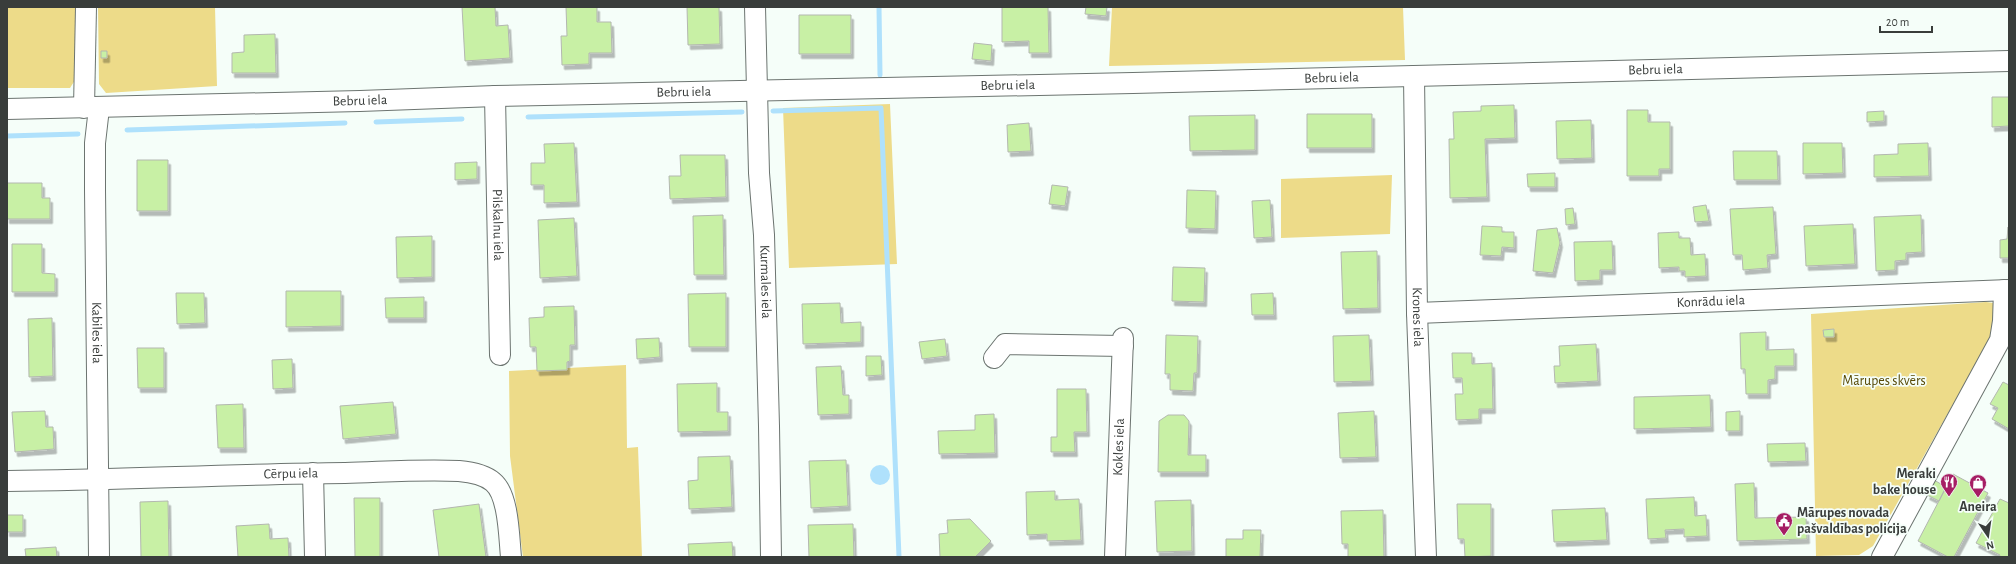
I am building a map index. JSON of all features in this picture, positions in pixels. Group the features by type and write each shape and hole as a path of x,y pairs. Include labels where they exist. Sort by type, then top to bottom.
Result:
{"street":[{"name":"Kabiles iela","path":"86,7 92,108 96,143 95,190 99,557"},
{"name":"Kurmales iela","path":"754,7 764,243 770,557"},
{"name":"Bebru iela","path":"7,110 495,96 1414,76 2009,60"},
{"name":"Krones iela","path":"1414,76 1417,313 1426,557"},
{"name":"Pilskalnu iela","path":"495,96 500,355"},
{"name":"Konrādu iela","path":"1417,313 2007,290 2000,340 1882,557"},
{"name":"Kokles iela","path":"994,358 1005,344 1123,342 1115,557"},
{"name":"Cērpu iela","path":"7,481 98,480 313,473 461,471 485,477 494,483 504,500 511,557"},
{"path":"313,473 315,557"}],"green space":[{"path":"7,7 78,7 77,77 70,88 7,88"},
{"path":"98,7 215,7 217,86 106,93 99,84"},
{"path":"1112,7 1403,7 1405,60 1109,66"},
{"path":"890,104 897,264 789,268 783,108"},
{"path":"1392,175 1390,234 1281,238 1281,179"},
{"name":"Mārupes skvērs","path":"1986,302 1994,303 2000,321 1873,546 1859,555 1816,556 1811,314"},
{"path":"626,365 627,448 638,447 642,557 523,557 510,456 509,371"}],"water":[{"path":"876,465 884,465 890,471 890,479 884,485 876,485 870,479 870,471"}],"building":[{"path":"462,7 495,7 496,26 508,25 510,58 465,61"},
{"path":"566,7 597,7 597,22 611,22 612,53 589,53 589,64 562,65 561,36 567,36"},
{"path":"687,7 719,7 720,44 688,45"},
{"path":"1002,7 1048,7 1049,53 1029,53 1029,41 1002,42"},
{"path":"1086,7 1107,7 1106,16 1085,14"},
{"path":"799,15 851,15 851,54 799,54"},
{"path":"275,34 276,73 232,73 232,53 244,52 244,35"},
{"path":"974,43 992,45 991,61 972,59"},
{"path":"101,51 107,51 107,58 101,58"},
{"path":"1992,97 2009,97 2009,126 1992,127"},
{"path":"1514,105 1515,138 1485,139 1487,197 1450,198 1449,139 1454,139 1453,112 1481,111 1481,106"},
{"path":"1627,110 1648,110 1648,122 1670,122 1670,169 1659,169 1659,176 1627,176"},
{"path":"1884,111 1884,121 1867,122 1867,112"},
{"path":"1307,114 1372,114 1372,148 1307,148"},
{"path":"1255,115 1255,150 1190,151 1189,116"},
{"path":"1591,120 1592,158 1557,159 1556,121"},
{"path":"1029,123 1031,151 1008,152 1007,125"},
{"path":"574,143 577,202 544,203 544,185 531,185 531,163 545,163 544,144"},
{"path":"1803,143 1842,143 1843,173 1803,174"},
{"path":"1928,143 1929,176 1874,177 1874,155 1898,154 1898,144"},
{"path":"1733,151 1777,151 1778,180 1734,180"},
{"path":"680,155 725,155 726,197 670,199 669,176 681,176"},
{"path":"137,160 168,160 168,211 137,211"},
{"path":"477,162 477,179 455,180 455,163"},
{"path":"1555,173 1555,187 1528,187 1527,174"},
{"path":"7,183 42,183 42,198 50,198 50,219 7,219"},
{"path":"1052,185 1068,187 1065,206 1049,204"},
{"path":"1187,190 1216,191 1215,229 1186,228"},
{"path":"1270,200 1272,237 1254,238 1252,201"},
{"path":"1706,205 1709,221 1695,222 1693,207"},
{"path":"1773,207 1776,254 1767,255 1768,268 1743,270 1742,255 1733,255 1730,209"},
{"path":"1573,208 1575,224 1566,225 1565,209"},
{"path":"723,215 724,275 694,275 693,216"},
{"path":"1921,215 1922,252 1906,253 1906,260 1895,261 1895,270 1876,271 1874,217"},
{"path":"574,218 577,276 540,278 538,220"},
{"path":"1853,224 1855,264 1806,266 1804,226"},
{"path":"1482,226 1502,227 1502,232 1514,232 1514,248 1502,247 1501,256 1480,255"},
{"path":"2008,227 2009,258 2000,258 2000,240 2007,239"},
{"path":"1557,228 1560,243 1553,273 1533,271 1537,230"},
{"path":"1679,232 1679,238 1690,238 1691,255 1705,254 1706,276 1685,277 1685,271 1679,271 1679,267 1659,268 1658,233"},
{"path":"432,236 432,277 397,278 396,237"},
{"path":"1612,241 1613,270 1600,270 1600,280 1575,281 1574,242"},
{"path":"12,244 42,244 42,273 55,274 55,292 12,292"},
{"path":"1377,251 1378,308 1343,309 1341,252"},
{"path":"1173,267 1205,268 1204,302 1172,301"},
{"path":"286,291 341,291 341,326 286,327"},
{"path":"176,293 204,293 205,323 177,324"},
{"path":"726,293 726,347 689,347 688,294"},
{"path":"1273,293 1274,315 1252,315 1251,294"},
{"path":"424,297 424,318 386,318 385,298"},
{"path":"840,303 841,323 861,322 861,342 803,344 802,304"},
{"path":"574,306 575,345 570,345 570,361 567,362 567,370 537,371 536,347 530,347 529,318 544,317 544,307"},
{"path":"52,318 53,376 29,377 28,319"},
{"path":"1834,329 1834,337 1824,337 1823,330"},
{"path":"1766,332 1766,350 1794,349 1794,366 1775,366 1775,379 1768,380 1768,394 1746,394 1745,369 1741,369 1740,333"},
{"path":"1166,335 1198,336 1197,373 1194,373 1193,391 1170,390 1170,374 1165,374"},
{"path":"1369,335 1371,381 1334,382 1333,336"},
{"path":"659,338 660,357 637,359 636,339"},
{"path":"945,339 947,356 922,359 919,342"},
{"path":"1596,344 1598,381 1555,383 1554,366 1560,366 1559,346"},
{"path":"137,348 164,348 164,388 138,388"},
{"path":"1452,353 1472,353 1472,364 1492,363 1493,409 1479,409 1479,419 1456,420 1455,394 1463,394 1462,378 1453,378"},
{"path":"866,356 881,356 882,375 866,376"},
{"path":"292,359 293,388 273,389 272,360"},
{"path":"841,366 843,395 849,395 849,414 818,415 816,367"},
{"path":"2003,382 2009,385 2009,429 1992,419 1998,408 1990,404"},
{"path":"717,383 717,412 728,412 728,431 678,432 677,384"},
{"path":"1057,389 1086,389 1087,432 1074,432 1075,452 1051,452 1051,437 1057,437"},
{"path":"1710,395 1711,427 1634,429 1634,397"},
{"path":"393,402 396,434 343,439 340,406"},
{"path":"243,404 244,448 218,448 216,405"},
{"path":"45,411 46,427 53,427 54,449 15,452 12,412"},
{"path":"1374,411 1376,457 1340,458 1338,413"},
{"path":"1740,411 1740,431 1726,431 1726,412"},
{"path":"994,414 995,453 939,454 938,431 975,430 975,415"},
{"path":"1168,415 1184,415 1189,421 1188,455 1206,455 1206,472 1158,472 1159,421"},
{"path":"1805,443 1806,461 1768,462 1767,444"},
{"path":"730,456 732,507 689,509 688,481 698,480 698,457"},
{"path":"846,460 848,506 811,508 809,461"},
{"path":"1953,474 1988,493 1954,557 1948,557 1918,541"},
{"path":"1934,480 1946,487 1939,501 1927,495"},
{"path":"1754,483 1755,518 1806,517 1807,539 1737,541 1735,484"},
{"path":"1055,491 1055,500 1079,499 1081,540 1047,541 1047,534 1027,535 1026,492"},
{"path":"1694,497 1695,516 1706,515 1707,536 1684,537 1684,529 1665,530 1666,538 1648,539 1646,499"},
{"path":"354,498 380,498 380,557 355,557"},
{"path":"2000,499 2009,503 2009,557 1999,557 2000,555 1976,543"},
{"path":"1191,500 1192,551 1157,552 1155,501"},
{"path":"168,501 169,557 141,557 140,502"},
{"path":"479,504 486,557 439,557 433,510"},
{"path":"1457,504 1491,504 1491,556 1465,557 1464,539 1458,539"},
{"path":"1605,508 1607,540 1554,542 1552,510"},
{"path":"1383,510 1384,557 1348,557 1348,544 1342,544 1341,511"},
{"path":"7,515 23,515 23,532 7,532"},
{"path":"970,519 991,541 975,557 940,557 939,534 948,533 947,520"},
{"path":"269,524 270,539 288,538 289,557 238,557 236,526"},
{"path":"853,524 854,557 809,557 808,525"},
{"path":"1243,530 1261,530 1260,557 1226,557 1226,539 1243,539"},
{"path":"732,542 733,557 689,557 688,544"},
{"path":"56,547 57,557 26,557 25,549"}],"waterway":[{"path":"879,7 880,75"},
{"path":"773,111 881,108 899,557"},
{"path":"528,117 742,112"},
{"path":"376,122 462,119"},
{"path":"127,130 345,123"},
{"path":"7,136 78,134"}],"place":[{"name":"Meraki bake house","path":"1949,497"},
{"name":"Aneira","path":"1978,498"},
{"name":"Mārupes novada pašvaldības policija","path":"1784,536"}]}
